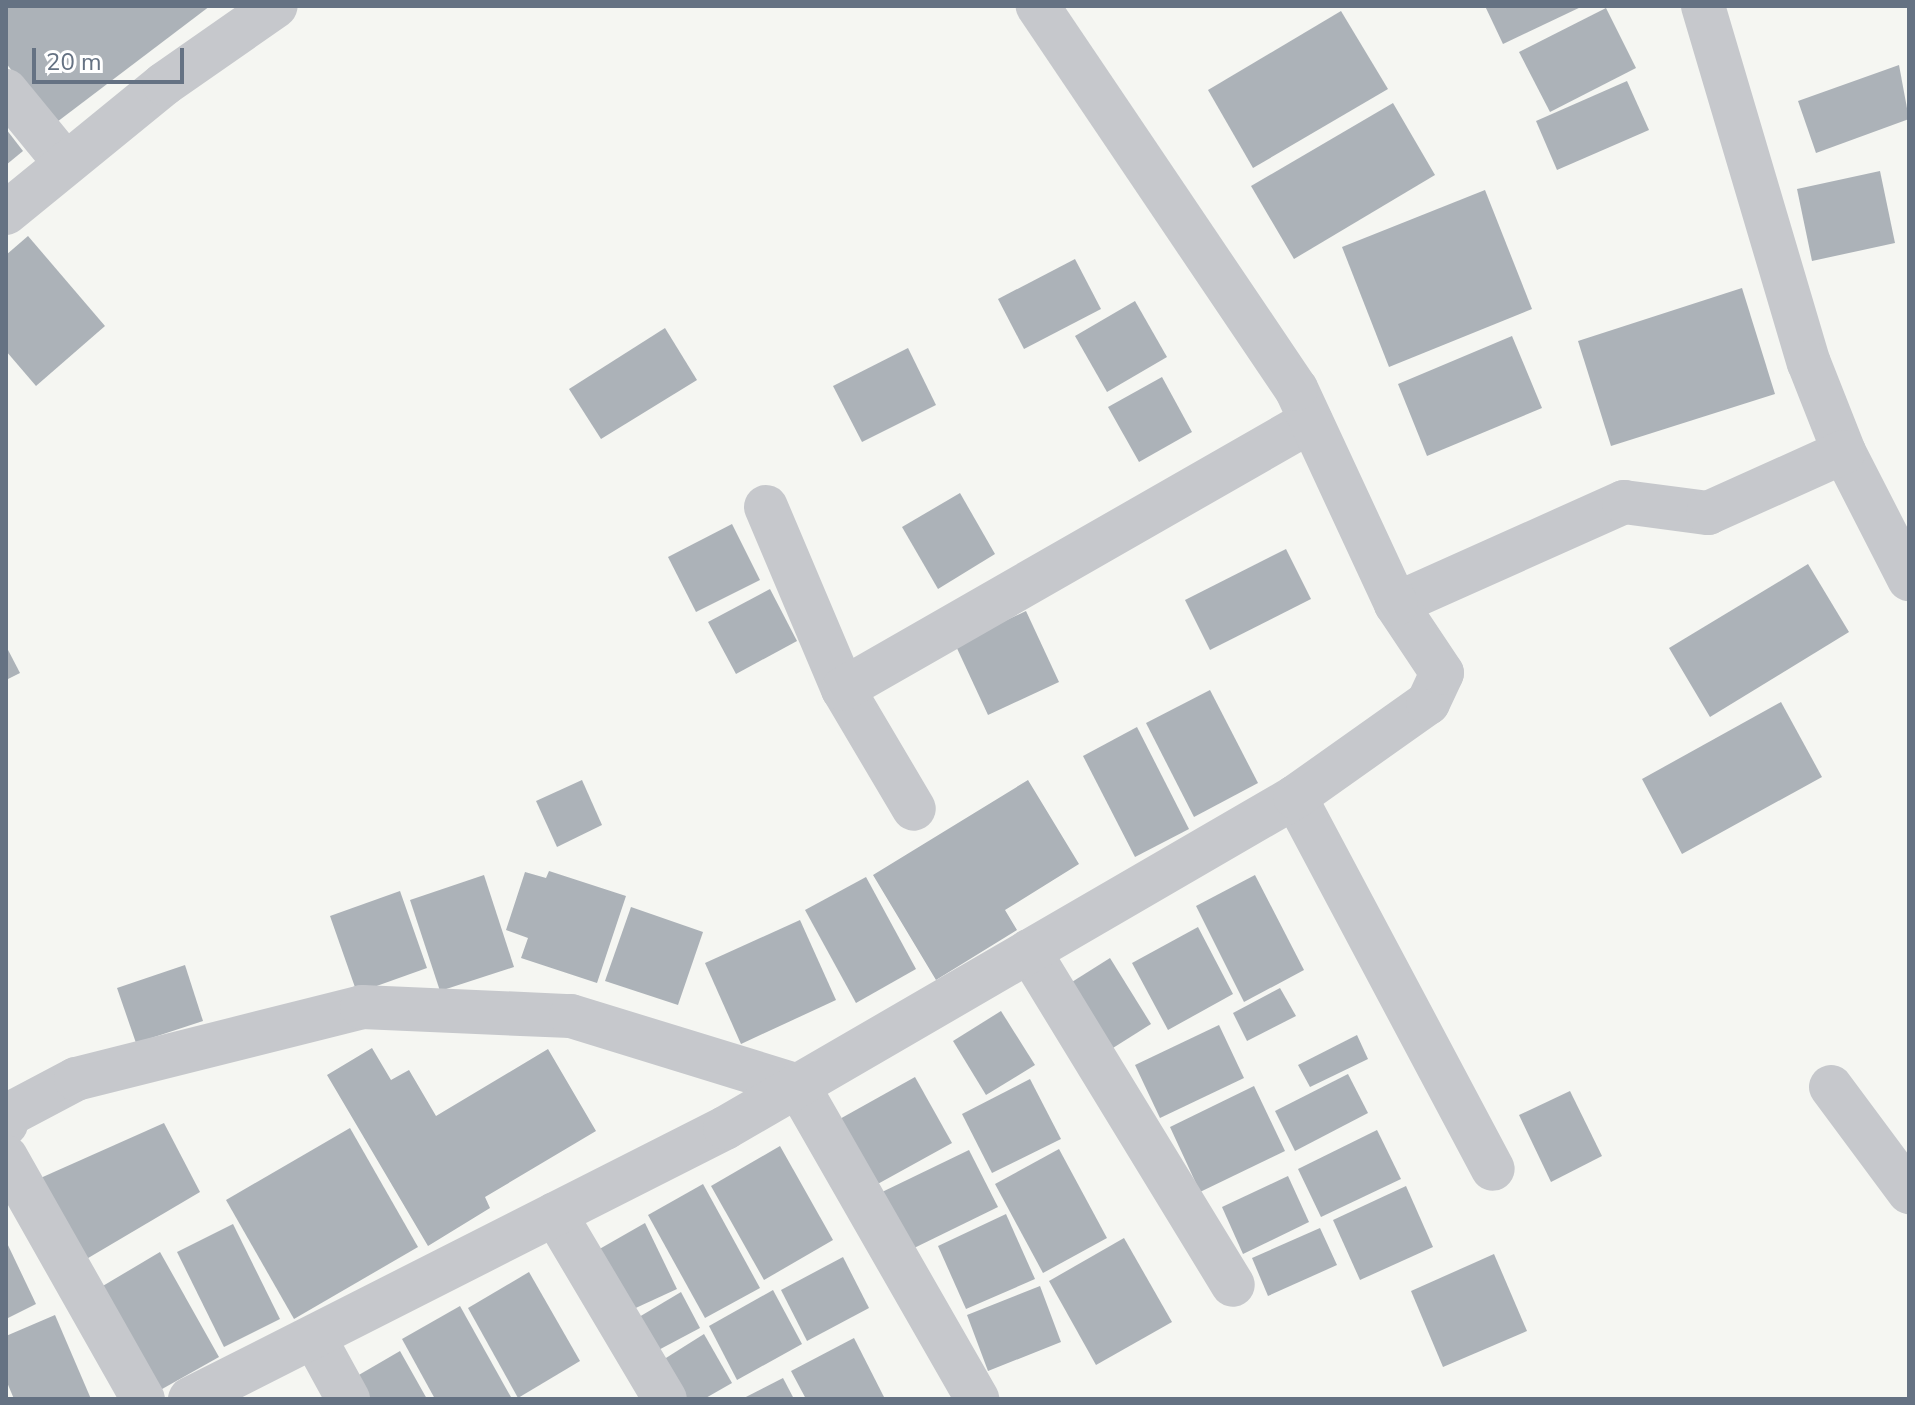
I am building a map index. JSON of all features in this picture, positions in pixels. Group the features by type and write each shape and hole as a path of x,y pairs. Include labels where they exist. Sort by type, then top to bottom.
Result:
{"street":[{"path":"190,1399 555,1214 798,1086 1295,797 1428,703 1442,673 1396,604 1311,421 1038,6"},
{"path":"1703,6 1809,363 1844,452 1909,579"},
{"path":"6,213 272,7"},
{"path":"6,91 66,164"},
{"path":"843,689 1311,421"},
{"path":"1396,604 1624,502 1708,513 1844,452"},
{"path":"766,507 843,689 914,809"},
{"path":"1295,797 1493,1169"},
{"path":"1029,951 1233,1285"},
{"path":"6,1124 8,1115 76,1079 362,1007 571,1016 798,1086 977,1399"},
{"path":"1831,1087 1909,1192"},
{"path":"6,1157 143,1399"},
{"path":"555,1214 665,1399"},
{"path":"314,1337 348,1399"}],"building":[{"path":"6,6 210,6 53,125 6,63"},
{"path":"1485,6 1583,6 1503,44"},
{"path":"1606,8 1636,68 1550,112 1519,52"},
{"path":"1341,11 1388,89 1253,168 1208,90"},
{"path":"1899,65 1909,119 1816,153 1798,101"},
{"path":"1627,81 1649,130 1557,170 1536,121"},
{"path":"1393,103 1435,175 1294,259 1251,186"},
{"path":"6,129 23,151 6,165"},
{"path":"1880,171 1895,243 1812,261 1797,189"},
{"path":"1485,190 1532,309 1389,367 1342,247"},
{"path":"28,236 105,326 36,386 6,351 6,255"},
{"path":"1075,259 1101,309 1024,349 998,299"},
{"path":"1742,288 1775,394 1611,446 1578,341"},
{"path":"1135,301 1167,357 1107,392 1075,336"},
{"path":"665,328 697,380 601,439 569,389"},
{"path":"1512,336 1542,408 1427,456 1398,384"},
{"path":"908,348 936,405 862,442 833,386"},
{"path":"1162,377 1192,432 1139,462 1108,407"},
{"path":"960,493 995,554 938,589 902,527"},
{"path":"732,524 760,580 696,612 668,557"},
{"path":"1286,549 1311,599 1210,650 1185,600"},
{"path":"1808,564 1849,632 1710,717 1669,648"},
{"path":"770,589 797,641 736,674 708,622"},
{"path":"1026,611 1059,682 988,715 955,644"},
{"path":"6,646 20,673 6,680"},
{"path":"1210,690 1258,783 1194,817 1146,723"},
{"path":"1781,702 1822,777 1682,854 1642,779"},
{"path":"1137,727 1189,829 1135,857 1083,756"},
{"path":"582,780 602,825 557,847 536,801"},
{"path":"1028,780 1079,864 1005,910 1017,930 936,980 873,875"},
{"path":"549,871 626,896 597,983 521,958 528,938 506,930 525,872 546,878"},
{"path":"484,875 514,967 440,991 410,900"},
{"path":"1255,875 1304,970 1244,1002 1196,906"},
{"path":"866,877 916,969 856,1003 805,910"},
{"path":"400,891 427,968 357,993 330,916"},
{"path":"631,907 703,932 678,1005 605,981"},
{"path":"800,920 836,1000 741,1044 705,963"},
{"path":"1198,927 1233,994 1168,1030 1132,963"},
{"path":"1110,958 1151,1024 1105,1053 1064,987"},
{"path":"185,965 203,1021 136,1043 117,988"},
{"path":"1280,988 1296,1016 1247,1041 1233,1013"},
{"path":"1001,1011 1035,1065 986,1095 953,1041"},
{"path":"1219,1025 1244,1078 1160,1118 1135,1065"},
{"path":"1357,1035 1368,1059 1310,1087 1298,1065"},
{"path":"372,1048 391,1080 409,1070 436,1116 548,1049 596,1131 485,1197 490,1208 428,1246 327,1075"},
{"path":"1348,1074 1368,1113 1295,1151 1275,1111"},
{"path":"915,1077 952,1143 865,1191 829,1125"},
{"path":"1030,1079 1061,1139 992,1173 962,1114"},
{"path":"1254,1086 1285,1151 1200,1192 1170,1127"},
{"path":"1570,1091 1602,1156 1551,1182 1519,1115"},
{"path":"164,1123 200,1192 78,1264 36,1180"},
{"path":"350,1128 418,1247 294,1319 226,1200"},
{"path":"1377,1130 1401,1179 1321,1217 1298,1169"},
{"path":"780,1146 833,1240 764,1280 711,1186"},
{"path":"1059,1149 1107,1238 1043,1273 995,1184"},
{"path":"969,1150 998,1207 908,1251 880,1193"},
{"path":"1288,1176 1309,1222 1243,1254 1222,1207"},
{"path":"703,1184 760,1288 705,1318 648,1215"},
{"path":"1406,1186 1433,1247 1360,1280 1333,1220"},
{"path":"1006,1214 1035,1279 966,1309 938,1246"},
{"path":"645,1223 677,1289 627,1312 596,1251"},
{"path":"233,1224 280,1319 224,1347 177,1252"},
{"path":"1320,1228 1337,1265 1268,1296 1252,1258"},
{"path":"1124,1238 1172,1322 1096,1365 1049,1281"},
{"path":"6,1241 36,1304 6,1319"},
{"path":"160,1252 219,1357 155,1393 96,1290"},
{"path":"1494,1254 1527,1331 1443,1367 1411,1291"},
{"path":"843,1257 869,1308 807,1341 781,1290"},
{"path":"529,1272 580,1361 518,1398 468,1308"},
{"path":"1040,1286 1061,1342 988,1371 967,1315"},
{"path":"773,1290 802,1344 737,1380 709,1326"},
{"path":"681,1292 700,1328 651,1354 634,1320"},
{"path":"460,1306 512,1399 435,1399 402,1339"},
{"path":"55,1315 91,1399 14,1399 6,1380 6,1336"},
{"path":"704,1334 732,1383 704,1399 678,1399 658,1363"},
{"path":"854,1338 885,1399 806,1399 791,1371"},
{"path":"400,1351 427,1399 354,1399 345,1383"},
{"path":"783,1378 794,1399 742,1399"}]}
